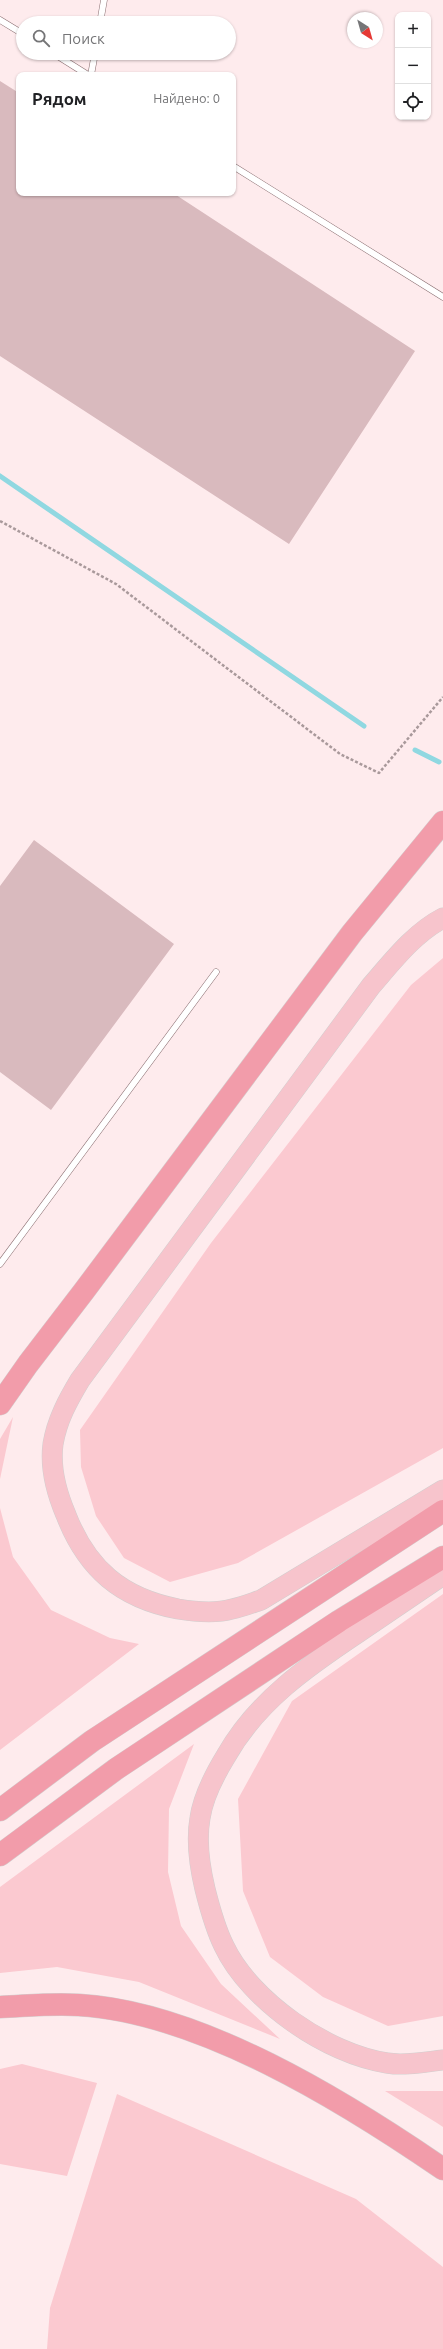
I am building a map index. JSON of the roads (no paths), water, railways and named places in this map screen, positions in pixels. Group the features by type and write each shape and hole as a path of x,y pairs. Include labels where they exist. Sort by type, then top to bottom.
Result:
{"highway":[{"path":"0,1404 28,1364 89,1285 352,933 443,822"},
{"path":"0,1810 92,1741 443,1511"},
{"path":"0,1855 123,1765 339,1621 443,1557"},
{"path":"0,2007 79,2005 142,2015 208,2037 265,2063 331,2098 443,2169"}],"main road":[{"path":"443,918 419,935 366,992 80,1380 64,1408 53,1445 58,1497 71,1528 82,1548 109,1579 123,1590 141,1599 160,1605 206,1612 232,1610 261,1600 443,1490"},
{"path":"443,1575 293,1678 251,1721 226,1755 212,1783 200,1818 199,1849 202,1876 211,1914 224,1947 242,1973 261,1995 292,2021 327,2043 355,2055 388,2063 420,2063 443,2060"}],"lane":[{"path":"101,16 104,0"},
{"path":"0,20 16,30"},
{"path":"64,60 83,72"},
{"path":"92,72 94,60"},
{"path":"236,168 443,297"},
{"path":"0,1264 216,972"}],"waterway":[{"path":"0,476 364,726"},
{"path":"415,750 439,762"}]}
